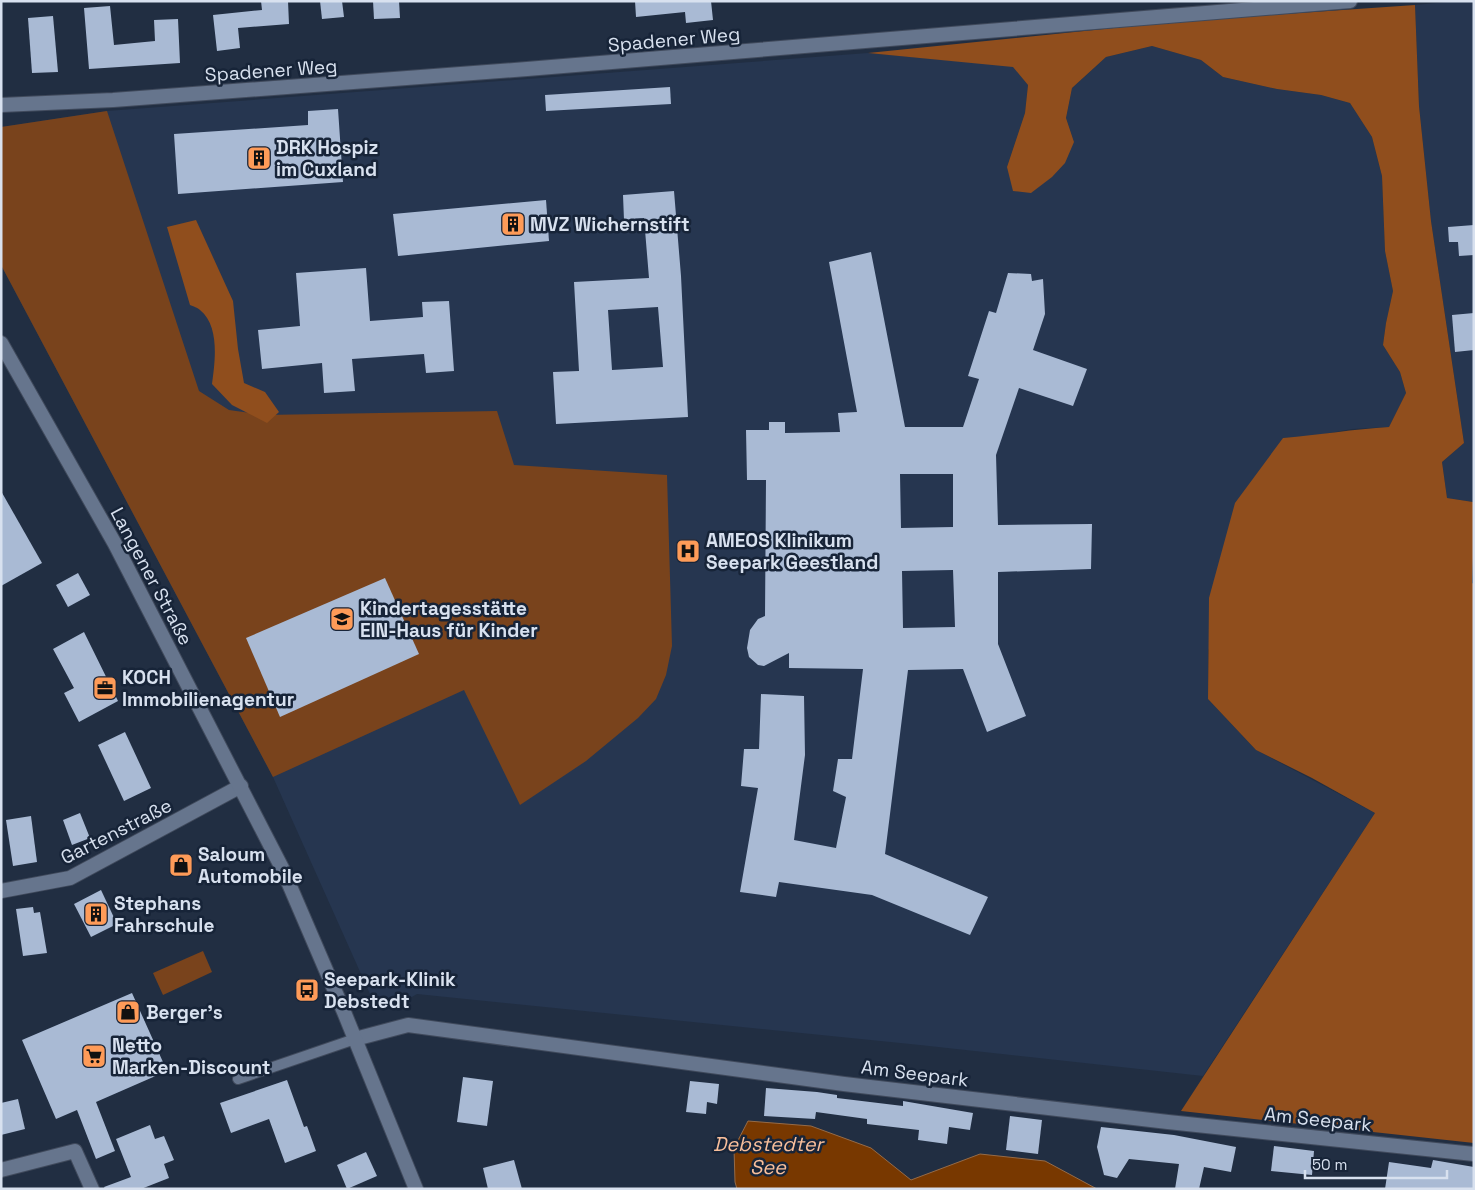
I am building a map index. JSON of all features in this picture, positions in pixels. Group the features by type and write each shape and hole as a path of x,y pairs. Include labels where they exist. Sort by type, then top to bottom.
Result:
{"street":[{"name":"Spadener Weg","path":"1,105 113,100 527,69 1350,1"},
{"name":"Langener Straße","path":"1,343 115,544 283,870 416,1189"},
{"name":"Gartenstraße","path":"1,890 70,878 241,786"},
{"name":"Am Seepark","path":"355,1039 408,1025 854,1085 1168,1122 1474,1154"},
{"path":"1,1170 76,1151 92,1189"}],"lane":[{"path":"238,1080 355,1039"}],"shaded area":[{"path":"1474,1 1474,517 1473,502 1447,498 1442,462 1464,443 1431,221 1419,106 1415,5"},
{"path":"1415,5 1419,106 1431,221 1464,443 1442,462 1447,498 1473,502 1474,1143 1181,1111 1375,813 1256,750 1208,699 1209,598 1235,503 1283,438 1389,427 1406,393 1400,372 1383,345 1393,291 1385,251 1382,176 1372,137 1350,103 1321,95 1277,89 1223,77 1201,60 1152,46 1106,57 1072,88 1066,118 1074,142 1065,163 1052,177 1031,193 1013,191 1007,167 1025,113 1028,85 1013,67 868,53 1182,21"},
{"name":"AMEOS Klinikum Seepark Geestland","path":"1152,46 1201,60 1223,77 1277,89 1321,95 1350,103 1372,137 1382,176 1385,251 1393,291 1383,345 1400,372 1406,393 1389,427 1352,429 1313,436 1283,438 1208,651 1208,699 1256,750 1375,813 1203,1076 417,994 396,1006 381,1007 374,1003 273,777 1,265 1,127 107,111 868,53 1013,66 1028,85 1025,113 1007,167 1074,142 1066,118 1072,88 1106,57"},
{"path":"107,111 199,391 229,410 264,415 497,411 514,465 667,475 672,646 666,675 656,699 638,718 586,761 520,805 464,690 273,777 1,265 1,127"},
{"path":"196,220 233,301 244,383 265,392 279,412 267,423 232,405 212,384 215,345 211,325 200,310 190,305 167,227"},
{"path":"203,951 212,972 163,995 153,973"}],"water":[{"name":"Debstedter See","path":"748,1121 811,1126 871,1148 911,1180 980,1154 1045,1161 1097,1189 737,1189 734,1148"}],"building":[{"path":"261,1 288,1 289,24 238,28 240,48 217,51 213,15 262,10"},
{"path":"320,1 342,1 344,17 322,19"},
{"path":"373,1 399,1 400,18 374,19"},
{"path":"635,1 711,1 713,20 686,23 685,12 636,17"},
{"path":"110,6 114,45 155,41 154,20 178,19 180,63 89,69 84,8"},
{"path":"53,16 58,72 32,73 28,18"},
{"path":"670,87 671,104 546,111 545,95"},
{"name":"DRK Hospiz im Cuxland","path":"338,109 343,182 178,194 174,134 308,125 308,111"},
{"path":"674,191 681,276 688,417 556,424 553,372 579,371 574,282 649,278 644,218 624,220 623,195","holes":["658,307 663,367 612,370 608,310"]},
{"path":"546,200 549,241 398,256 393,214"},
{"path":"1474,225 1474,255 1459,256 1458,242 1449,242 1448,227"},
{"path":"871,252 905,427 963,427 979,379 968,376 989,311 996,313 1008,273 1031,274 1032,281 1043,279 1045,314 1033,350 1087,369 1073,406 1019,388 996,455 998,525 1092,524 1091,569 998,572 998,644 1026,716 987,732 963,669 908,670 885,854 988,897 970,935 872,895 779,882 776,897 740,892 758,788 741,786 744,749 759,749 761,694 804,696 805,755 794,840 836,848 846,797 833,791 838,759 852,759 863,669 789,668 789,653 764,666 758,665 749,657 747,648 750,630 758,619 765,616 766,480 747,480 746,430 769,430 769,422 785,422 785,433 840,432 838,413 857,412 829,262","holes":["900,474 953,474 953,527 901,528","953,570 955,627 903,628 902,571"]},
{"path":"366,268 370,321 423,317 422,302 449,301 454,371 426,373 424,354 352,359 355,391 324,393 322,363 262,369 258,330 300,326 296,273"},
{"path":"1474,313 1474,350 1455,352 1452,315"},
{"path":"1,491 42,563 1,586"},
{"path":"78,573 90,595 68,607 56,585"},
{"path":"385,578 419,654 280,717 246,638"},
{"path":"84,632 118,701 79,722 64,693 74,688 53,649"},
{"path":"125,732 151,788 124,801 98,745"},
{"path":"80,813 90,838 72,845 63,820"},
{"path":"31,816 37,862 13,866 6,820"},
{"name":"Stephans Fahrschule","path":"101,890 117,924 91,937 74,904"},
{"path":"33,907 34,913 40,912 47,953 23,956 16,909"},
{"name":"Netto Marken-Discount","path":"132,993 167,1071 96,1102 115,1151 96,1159 77,1110 56,1119 22,1040"},
{"path":"463,1077 493,1081 487,1126 457,1122"},
{"path":"287,1080 304,1127 307,1126 316,1151 285,1163 269,1119 231,1133 220,1103"},
{"path":"690,1081 719,1084 717,1104 707,1102 706,1114 686,1112"},
{"path":"766,1088 817,1092 837,1095 837,1098 903,1106 903,1101 973,1113 970,1130 949,1127 947,1144 918,1140 919,1130 867,1124 867,1119 816,1112 815,1119 764,1116"},
{"path":"18,1099 25,1129 1,1135 1,1103"},
{"path":"1010,1116 1042,1120 1038,1154 1006,1150"},
{"path":"150,1125 155,1139 164,1136 174,1160 164,1164 169,1178 141,1189 105,1189 104,1187 131,1177 116,1139"},
{"path":"1101,1127 1174,1135 1236,1147 1231,1172 1204,1167 1199,1189 1175,1189 1179,1164 1129,1159 1117,1178 1104,1175 1097,1147"},
{"path":"1274,1146 1314,1151 1312,1175 1271,1171"},
{"path":"366,1152 377,1176 347,1189 337,1165"},
{"path":"514,1160 522,1189 488,1189 483,1168"},
{"path":"1433,1160 1474,1167 1474,1189 1385,1189 1389,1162 1431,1168"}],"place":[{"name":"DRK Hospiz im Cuxland","path":"259,158"},
{"name":"MVZ Wichernstift","path":"513,224"},
{"name":"AMEOS Klinikum Seepark Geestland","path":"688,551"},
{"name":"Kindertagesstätte EIN-Haus für Kinder","path":"342,619"},
{"name":"KOCH Immobilienagentur","path":"105,688"},
{"name":"Saloum Automobile","path":"181,865"},
{"name":"Stephans Fahrschule","path":"96,914"},
{"name":"Seepark-Klinik Debstedt","path":"307,990"},
{"name":"Berger's","path":"128,1012"},
{"name":"Netto Marken-Discount","path":"94,1056"}]}
